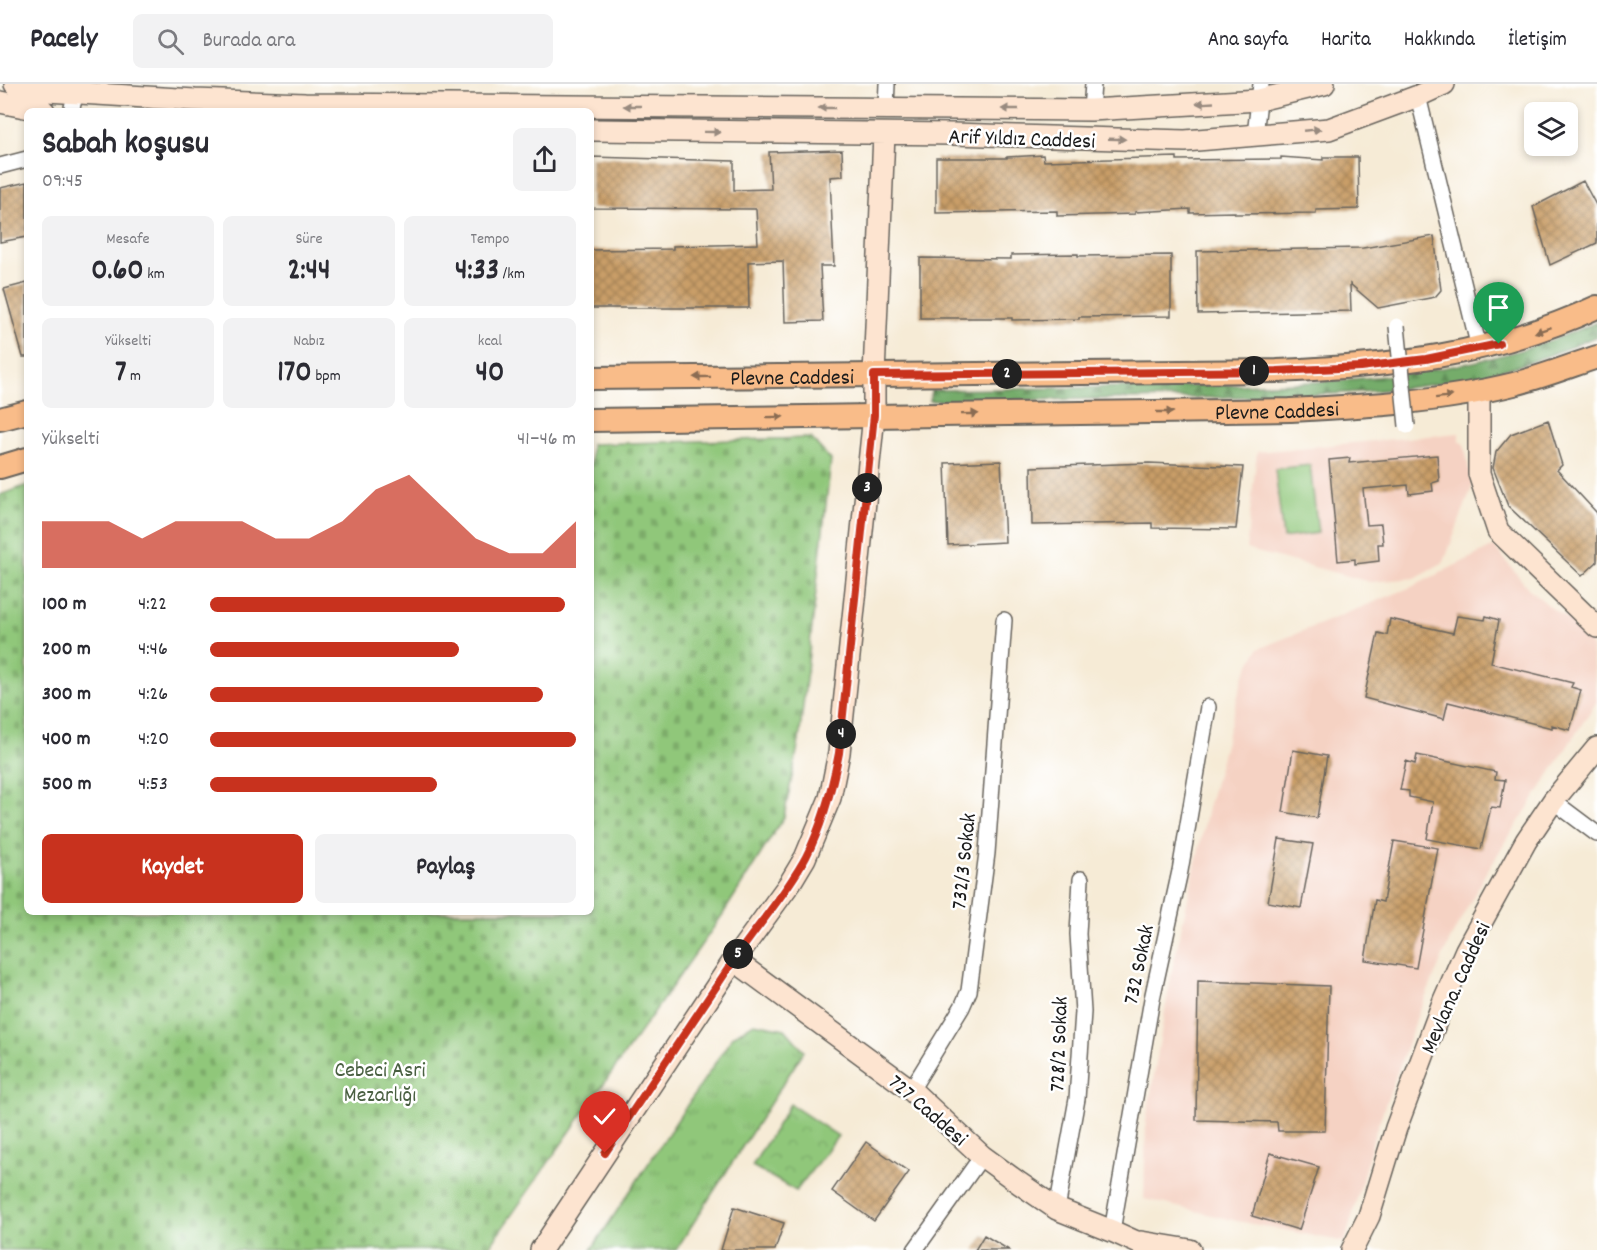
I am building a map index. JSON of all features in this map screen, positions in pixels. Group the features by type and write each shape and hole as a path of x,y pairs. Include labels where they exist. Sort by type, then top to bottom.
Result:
{"main road":[{"name":"Arif Yıldız Caddesi","path":"15,84 47,91 73,102 195,100 305,104 1091,110 1324,84"},
{"name":"Arif Yıldız Caddesi","path":"594,130 1185,141 1329,129 1444,84"},
{"path":"0,102 29,108"},
{"path":"541,1250 734,960 790,883 805,858 830,798 839,753 874,415 884,134"},
{"name":"Plevne Caddesi","path":"594,378 1360,367 1426,359 1499,344 1559,325 1597,307"},
{"name":"Plevne Caddesi","path":"594,420 1290,411 1371,406 1515,384 1597,357"},
{"path":"1479,391 1479,474 1498,531 1597,627"},
{"path":"0,419 24,413"},
{"path":"0,467 24,460"},
{"name":"Mevlana. Caddesi","path":"1352,1250 1369,1216 1396,1128 1444,1000 1466,950 1526,841 1553,801 1597,747"},
{"name":"727 Caddesi","path":"734,960 911,1090 982,1156 1057,1209 1144,1245 1190,1250"},
{"name":"Mevlana. Caddesi","path":"1365,1250 1369,1216"}],"street":[{"path":"886,108 887,84"},
{"path":"1091,110 1093,84"},
{"path":"1255,135 1260,92"},
{"path":"1418,96 1479,348"},
{"path":"0,166 24,160"},
{"path":"1397,326 1407,426"},
{"name":"732/3 Sokak","path":"911,1090 969,991 987,853 1004,620"},
{"name":"732 Sokak","path":"1112,1231 1152,999 1180,871 1208,707"},
{"path":"1553,801 1597,834"},
{"name":"728/2 Sokak","path":"1057,1209 1077,1099 1083,1012 1078,933 1081,879"},
{"path":"915,1250 982,1156"}],"shaded area":[{"path":"1459,433 1459,442 1464,443 1472,487 1444,562 1415,578 1370,582 1246,549 1257,452"},
{"path":"1494,546 1528,588 1590,636 1597,701 1485,874 1450,940 1417,1017 1374,1136 1345,1242 1237,1221 1144,1199 1146,1121 1172,970 1208,808 1243,677 1258,649 1414,586"}],"green space":[{"path":"1597,322 1597,336 1538,359 1457,381 1386,390 1336,394 1160,399 930,401 931,390 1242,385 1398,375 1499,356 1548,341"},
{"name":"Cebeci Asri Mezarlığı","path":"811,438 831,460 799,741 784,817 723,914 487,1250 0,1250 0,495 24,486 24,915 594,915 594,444"},
{"path":"1310,465 1318,533 1283,538 1275,469"},
{"path":"754,1023 785,1029 804,1051 676,1250 591,1250 733,1036"},
{"path":"790,1104 838,1136 796,1191 752,1166"}],"building":[{"path":"842,150 843,176 830,177 834,266 820,266 823,321 785,322 783,261 748,262 749,308 594,308 594,250 673,249 673,246 758,244 756,209 594,208 594,157 734,161 734,190 771,189 769,152"},
{"path":"1043,155 1044,161 1177,157 1177,160 1281,159 1281,157 1323,160 1323,157 1358,157 1359,209 1316,210 1316,213 1235,214 1235,212 1190,213 1190,209 1135,212 1135,214 1057,216 1057,211 936,213 936,158 1007,158"},
{"path":"1583,181 1597,207 1597,243 1550,265 1533,207"},
{"path":"24,183 24,238 0,242 0,188"},
{"path":"1434,236 1441,290 1435,297 1378,308 1350,284 1351,311 1198,314 1197,251 1363,248"},
{"path":"1078,254 1078,256 1171,255 1171,316 1012,320 1012,318 920,318 920,258 1011,259 1011,255"},
{"path":"24,284 24,357 23,357 4,289"},
{"path":"1548,420 1562,465 1557,470 1597,513 1597,562 1582,576 1508,506 1493,468 1496,452 1511,434"},
{"path":"1437,455 1439,481 1432,483 1433,491 1409,494 1408,485 1363,489 1367,525 1381,524 1383,544 1378,544 1379,561 1355,564 1355,559 1338,561 1329,460 1350,458 1349,463"},
{"path":"1001,461 1005,542 948,545 945,463"},
{"path":"1149,463 1243,467 1236,529 1152,528 1152,523 1032,525 1031,467"},
{"path":"1457,616 1485,620 1486,616 1499,620 1491,663 1573,683 1571,687 1581,690 1570,730 1552,725 1552,728 1448,702 1444,719 1364,698 1378,633 1387,635 1390,619 1453,633"},
{"path":"1293,750 1327,756 1317,818 1283,812"},
{"path":"1417,755 1496,772 1495,779 1505,780 1500,808 1491,807 1481,849 1427,839 1433,802 1409,797 1409,791 1400,790 1406,761 1415,764"},
{"path":"1279,839 1313,844 1301,908 1268,902"},
{"path":"1394,841 1438,848 1416,968 1365,960 1375,900 1383,902"},
{"path":"1198,981 1329,986 1325,1131 1278,1131 1277,1122 1196,1120"},
{"path":"866,1142 909,1172 874,1221 832,1191"},
{"path":"1270,1153 1319,1167 1299,1230 1252,1216"},
{"path":"734,1207 784,1223 775,1250 721,1250"},
{"path":"984,1235 1009,1250 975,1250"}],"route":[{"path":"605,1153 734,960 790,883 816,835 830,798 839,753 874,415 874,375 1277,371 1360,367 1426,359 1499,344"}]}
